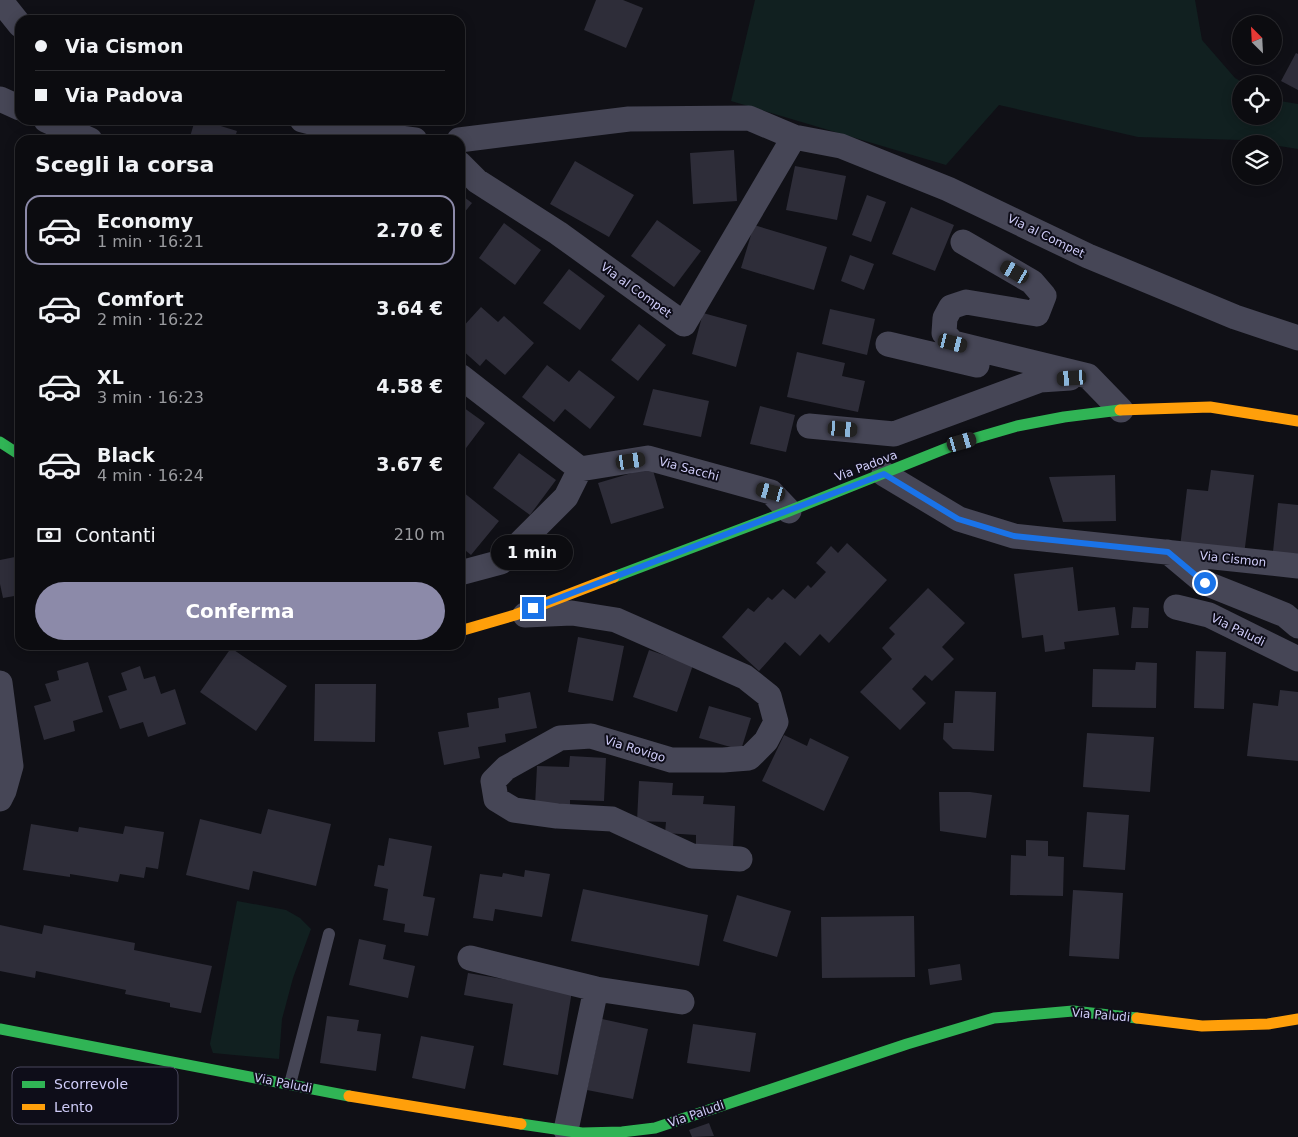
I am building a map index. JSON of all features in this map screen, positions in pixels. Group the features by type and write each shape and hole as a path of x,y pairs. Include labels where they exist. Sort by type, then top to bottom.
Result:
{"street":[{"path":"0,0 15,19"},
{"path":"0,99 15,106"},
{"name":"Via al Compet","path":"465,139 629,119 749,118 794,137 841,146 948,189 1088,256 1235,316 1298,338"},
{"path":"57,125 79,135"},
{"path":"321,125 344,131 376,135"},
{"name":"Via al Compet","path":"465,169 477,181 558,233 684,324 794,137"},
{"path":"963,242 1032,282 1044,296 1037,314 966,302 951,307 945,318 944,333 953,343 1088,376 1121,410"},
{"path":"888,344 1040,380"},
{"path":"809,426 894,434 1040,380 1088,376"},
{"path":"465,380 580,469 566,497 501,562 465,572"},
{"name":"Via Padova","path":"465,630 515,615 789,511 962,442 1017,426 1064,417 1121,410 1210,407 1298,421"},
{"path":"0,442 15,451"},
{"name":"Via Sacchi","path":"580,469 648,458 771,492 789,511"},
{"name":"Via Cismon","path":"884,474 958,519 1014,536 1298,566"},
{"name":"Via Cismon","path":"1168,552 1205,583 1285,615 1298,626"},
{"name":"Via Paludi","path":"1176,607 1209,616 1298,659"},
{"name":"Via Rovigo","path":"515,615 572,613 616,620 745,677 769,696 776,722 766,741 750,758 671,760 591,736 560,738 506,768 493,781 496,799 514,810 557,816 612,819 692,856 740,859"},
{"path":"0,683 11,766 0,799"},
{"path":"470,958 596,989 682,1002"},
{"path":"566,1130 596,989"},
{"name":"Via Paludi","path":"0,1029 363,1099 582,1133 622,1132 655,1128 907,1044 994,1018 1073,1011 1202,1026 1268,1024 1298,1020"}],"lane":[{"path":"290,1084 329,934"}],"shaded area":[{"path":"755,0 1195,0 1202,40 1232,75 1232,125 1282,125 1282,101 1298,104 1298,149 1282,146 1282,135 1232,135 1232,140 1138,137 999,105 946,165 731,101"},
{"path":"237,901 286,910 300,918 311,929 293,978 282,1019 279,1059 213,1053 210,1044"}],"building":[{"path":"596,0 623,0 643,8 626,48 584,30"},
{"path":"1296,53 1298,54 1298,90 1282,82"},
{"path":"194,125 217,125 237,131 236,135 190,135"},
{"path":"734,150 737,201 693,204 690,153"},
{"path":"575,161 634,195 609,237 550,204"},
{"path":"795,166 846,176 837,220 786,210"},
{"path":"867,195 886,202 871,242 852,235"},
{"path":"465,198 472,203 465,212"},
{"path":"911,207 954,225 935,271 892,254"},
{"path":"657,220 701,251 674,287 631,256"},
{"path":"504,223 541,250 515,285 479,258"},
{"path":"754,225 827,247 814,290 741,268"},
{"path":"850,255 874,264 864,290 841,281"},
{"path":"569,269 605,296 580,330 543,303"},
{"path":"481,307 498,322 504,316 534,343 505,375 486,359 480,366 465,352 465,325"},
{"path":"830,309 875,319 867,355 822,344"},
{"path":"703,313 747,325 736,367 692,354"},
{"path":"639,324 666,345 638,381 611,360"},
{"path":"797,352 845,363 842,376 865,381 858,412 787,397"},
{"path":"547,365 569,382 579,370 615,397 590,429 565,409 554,422 522,397"},
{"path":"653,389 709,401 701,437 643,425"},
{"path":"760,406 795,415 786,452 750,444"},
{"path":"465,409 485,423 465,449"},
{"path":"519,453 556,480 530,515 493,488"},
{"path":"652,467 664,508 611,524 598,483"},
{"path":"1211,470 1254,475 1244,555 1180,547 1187,489 1208,491"},
{"path":"1115,475 1116,521 1063,522 1049,477"},
{"path":"465,494 499,521 471,555 465,550"},
{"path":"1278,503 1298,505 1298,554 1273,552"},
{"path":"847,543 887,580 829,643 820,634 800,656 785,642 759,671 722,637 748,608 754,612 768,597 772,600 783,589 795,599 808,585 811,588 826,572 816,563 831,546 838,553"},
{"path":"15,557 15,596 3,598 0,584 0,560"},
{"path":"1073,567 1078,611 1115,607 1119,635 1064,642 1065,649 1045,652 1043,635 1022,638 1014,574"},
{"path":"928,588 965,623 942,647 954,659 932,681 925,675 912,689 926,703 900,730 860,692 892,659 882,648 895,634 889,628"},
{"path":"1133,607 1149,608 1148,628 1131,628"},
{"path":"578,637 624,646 613,701 568,692"},
{"path":"230,650 234,650 287,686 256,731 200,692"},
{"path":"649,650 693,665 677,712 633,697"},
{"path":"1196,651 1226,652 1224,709 1194,708"},
{"path":"88,662 103,712 73,721 75,731 44,740 34,706 51,701 45,684 59,680 57,671"},
{"path":"1136,662 1157,663 1156,708 1092,707 1093,669 1135,670"},
{"path":"140,666 144,679 155,676 161,694 175,689 186,724 148,737 143,722 120,729 108,696 127,690 121,673"},
{"path":"315,684 376,684 375,742 314,741"},
{"path":"1280,690 1298,692 1298,761 1247,756 1253,703 1278,706"},
{"path":"955,691 996,692 994,751 953,749 943,739 944,723 953,723"},
{"path":"530,692 537,728 505,734 506,742 478,747 480,758 444,765 438,732 469,727 467,713 499,708 498,698"},
{"path":"709,706 751,718 741,750 699,738"},
{"path":"1087,733 1154,737 1150,792 1083,787"},
{"path":"784,735 807,746 810,738 849,757 824,811 762,781"},
{"path":"570,756 606,758 604,801 570,800 570,807 535,806 537,766 569,767"},
{"path":"639,781 673,783 672,795 704,796 703,804 735,806 733,848 696,846 696,835 665,833 666,822 637,821"},
{"path":"939,792 970,792 992,795 986,838 940,831"},
{"path":"268,809 331,824 316,886 253,871 249,890 186,875 200,819 261,834"},
{"path":"1087,812 1129,815 1125,870 1083,867"},
{"path":"31,824 78,832 79,827 123,834 125,826 164,832 158,869 146,867 144,878 120,874 118,882 70,874 70,877 23,870"},
{"path":"389,838 432,846 423,896 435,898 428,936 404,932 405,924 383,920 388,889 374,886 378,865 384,866"},
{"path":"1026,840 1048,841 1048,856 1064,857 1063,896 1010,895 1011,855 1026,856"},
{"path":"525,870 550,874 542,917 495,909 493,921 473,918 480,874 502,877 503,873 524,877"},
{"path":"583,889 708,915 699,966 571,941"},
{"path":"1073,890 1123,893 1119,959 1069,956"},
{"path":"737,895 791,911 777,957 723,941"},
{"path":"914,916 915,977 822,978 821,917"},
{"path":"0,925 42,934 44,925 135,943 134,950 212,966 201,1013 170,1007 170,1003 125,994 126,990 36,971 35,978 0,971"},
{"path":"359,939 386,945 383,959 415,966 408,998 349,985"},
{"path":"960,964 962,980 930,985 928,969"},
{"path":"468,973 572,991 558,1075 503,1065 513,1004 464,995"},
{"path":"327,1016 359,1020 357,1031 381,1034 376,1071 320,1063"},
{"path":"602,1019 648,1029 633,1099 587,1090"},
{"path":"693,1024 756,1033 750,1072 687,1063"},
{"path":"421,1036 474,1046 465,1089 412,1078"},
{"path":"709,1123 714,1136 692,1137 689,1130"}],"traffic: fast":[{"path":"614,577 789,511 962,442 1017,426 1064,417 1120,410"},
{"path":"0,442 15,452"},
{"path":"521,1124 582,1133 622,1132 655,1128 907,1044 994,1018 1073,1011 1137,1018"},
{"path":"0,1029 349,1096"}],"traffic: slow":[{"path":"1120,410 1210,407 1298,421"},
{"path":"465,630 515,615 614,577"},
{"path":"1137,1018 1202,1026 1268,1024 1298,1019"},
{"path":"349,1096 521,1124"}],"route":[{"path":"533,608 884,474 958,519 1014,536 1168,552 1205,583"}]}
